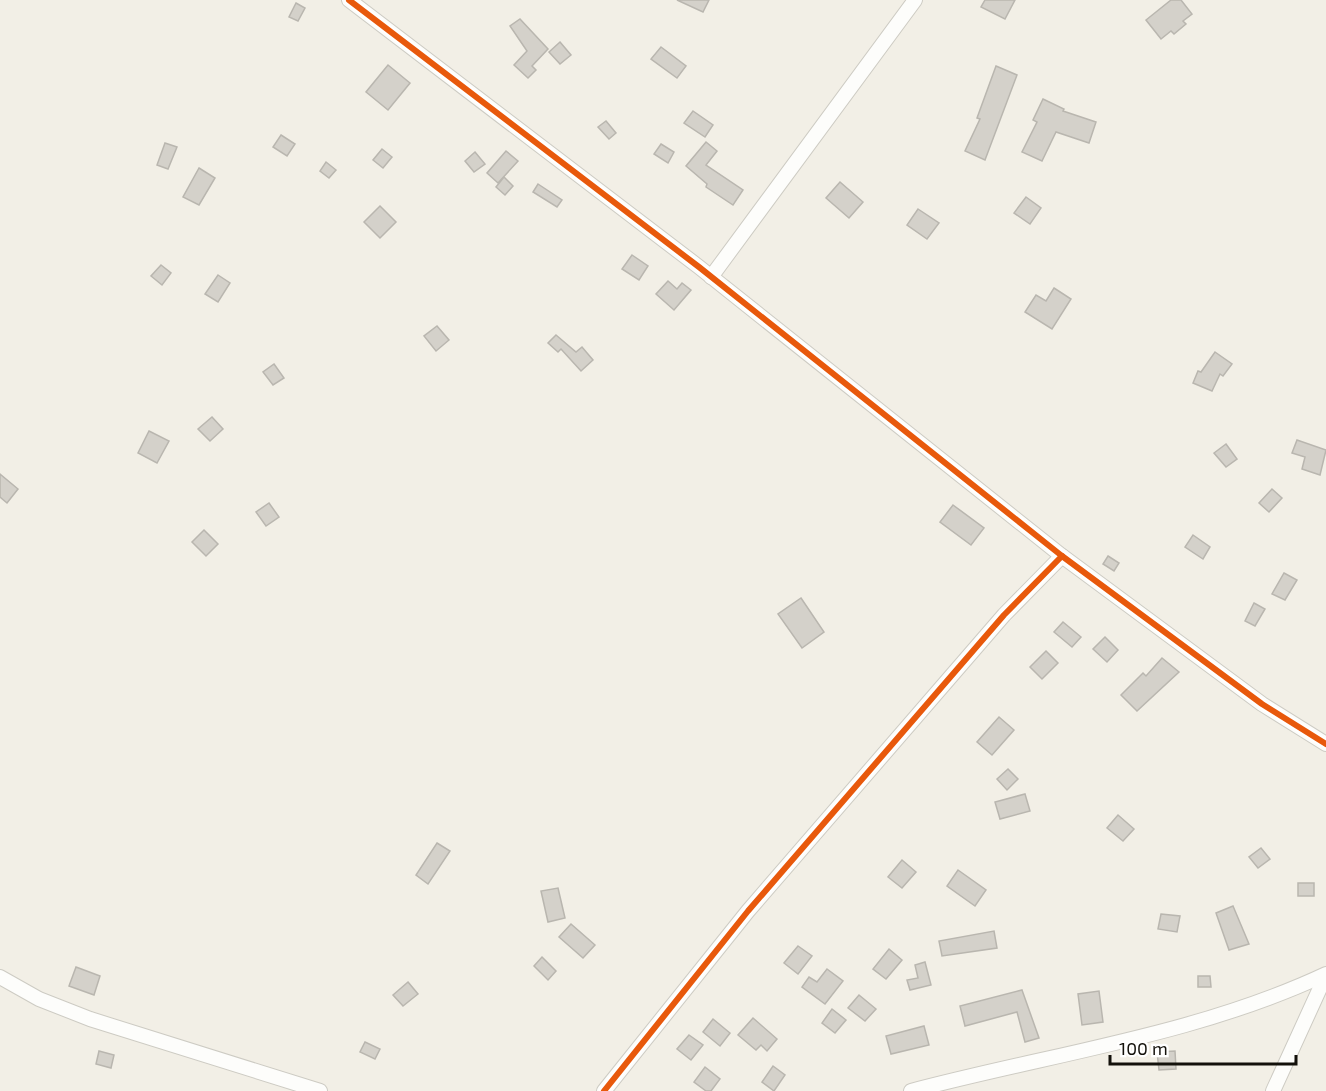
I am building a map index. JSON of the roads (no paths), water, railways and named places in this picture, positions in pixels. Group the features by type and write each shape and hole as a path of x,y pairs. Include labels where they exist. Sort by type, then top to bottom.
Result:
{"street":[{"path":"349,0 711,277 1062,556 1262,704 1326,744"},
{"path":"711,277 915,0"},
{"path":"604,1091 748,911 1004,615 1062,556"},
{"path":"912,1091 994,1069 1167,1030 1279,996 1326,974"},
{"path":"1273,1091 1326,974"},
{"path":"0,977 39,999 90,1019 320,1091"}]}
